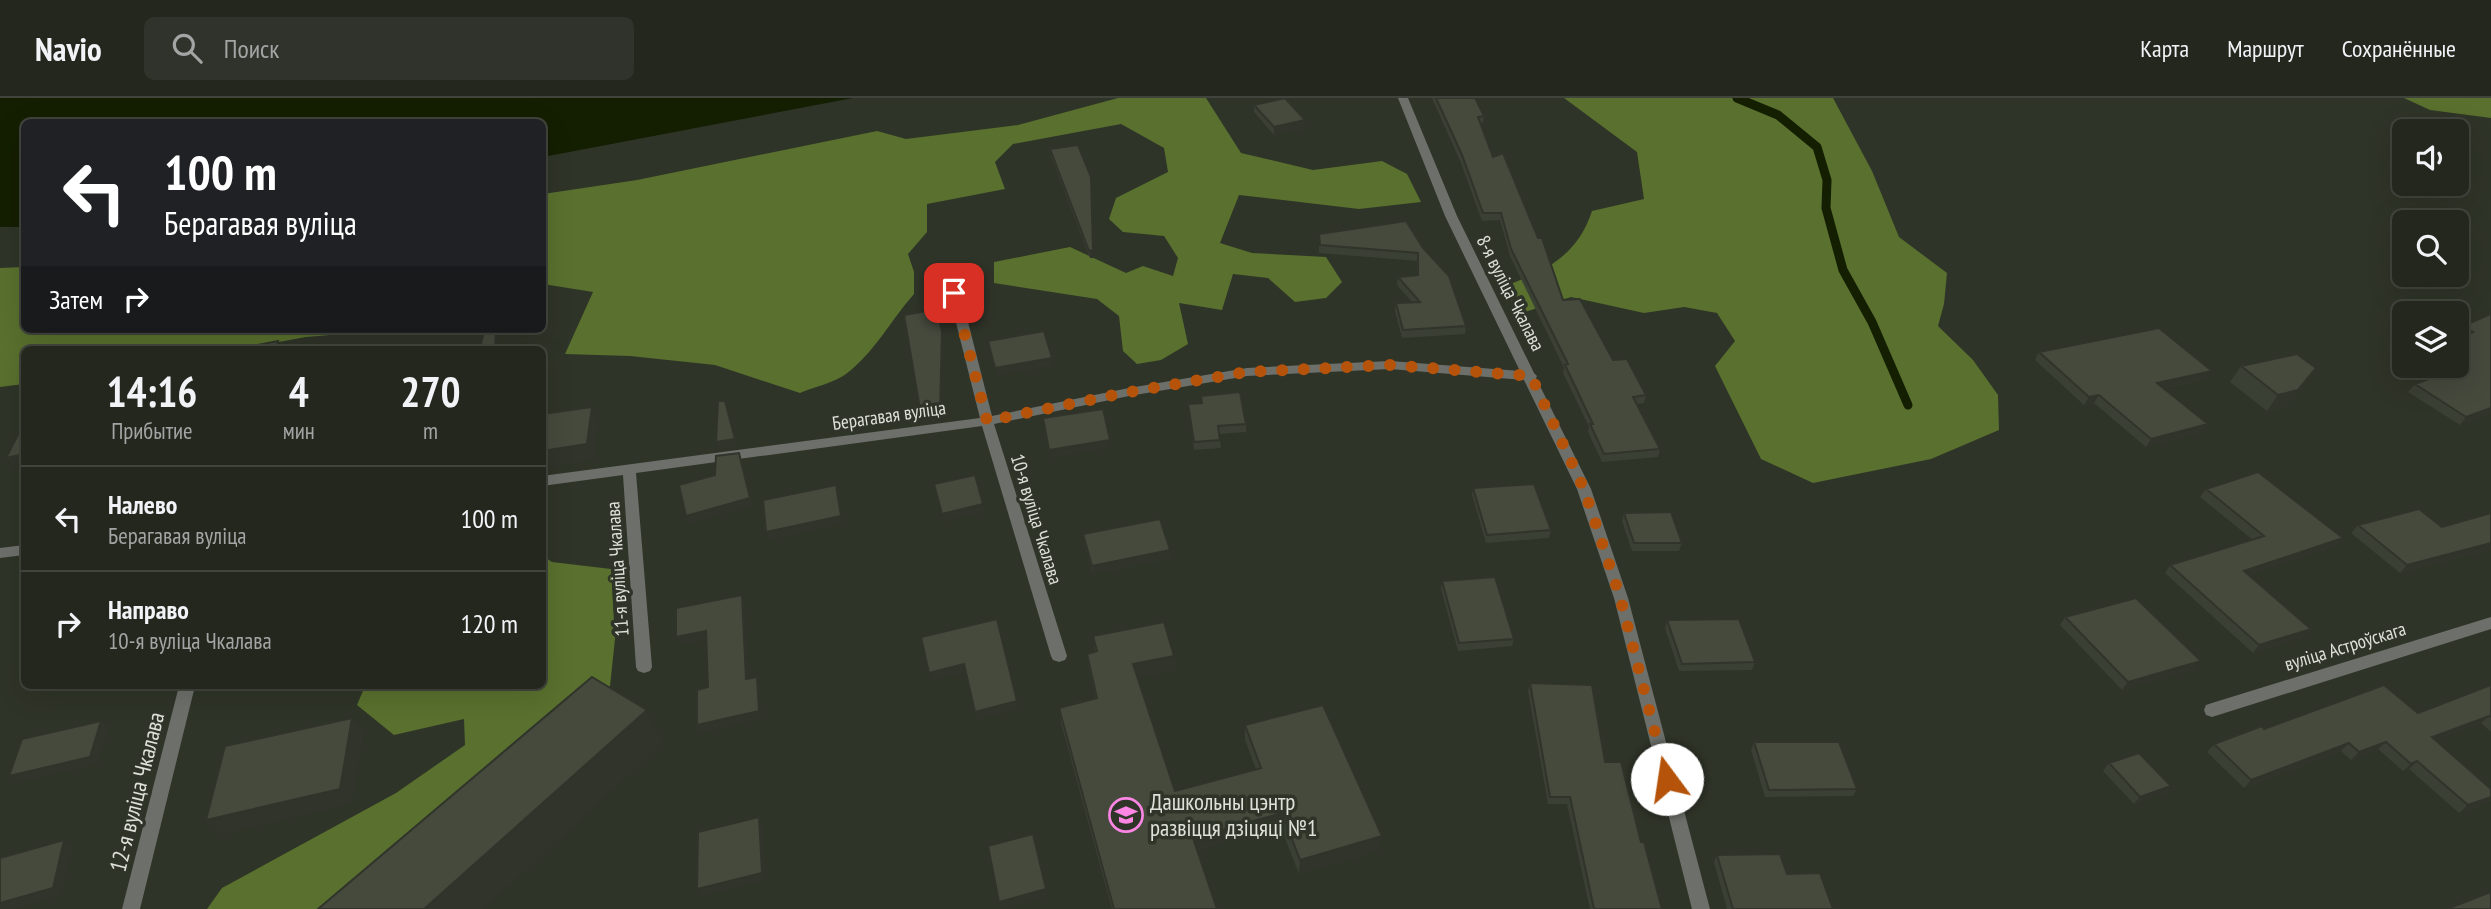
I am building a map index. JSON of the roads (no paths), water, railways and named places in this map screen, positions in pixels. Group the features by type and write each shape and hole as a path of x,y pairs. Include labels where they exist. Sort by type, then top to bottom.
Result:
{"street":[{"name":"8-я вуліца Чкалава","path":"1403,98 1451,216 1584,489 1620,597 1701,909"},
{"name":"10-я вуліца Чкалава","path":"948,271 987,421 1059,656"},
{"name":"Берагавая вуліца","path":"546,480 987,421 1129,392 1247,372 1390,365 1531,376"},
{"name":"11-я вуліца Чкалава","path":"629,468 644,667"},
{"path":"0,553 21,550"},
{"name":"вуліца Астроўскага","path":"2212,710 2491,623"},
{"name":"12-я вуліца Чкалава","path":"131,909 186,689"}],"waterway":[{"path":"1737,98 1778,115 1817,147 1827,180 1826,208 1843,270 1872,322 1908,405"}],"place":[{"name":"Дашкольны цэнтр развіцця дзіцяці №1","path":"1126,815"}]}
